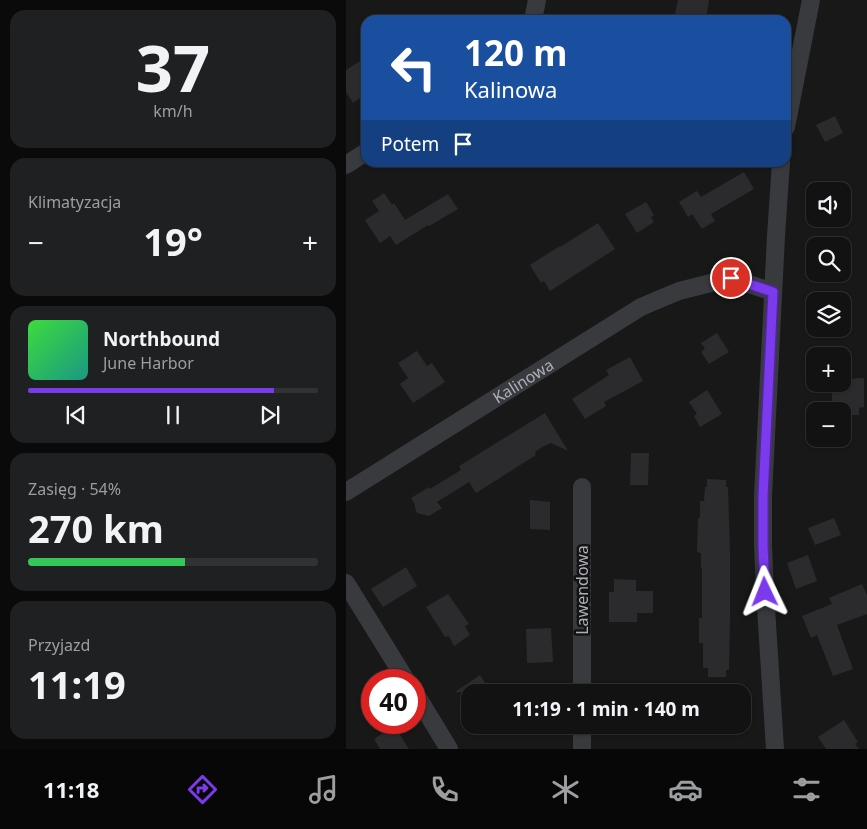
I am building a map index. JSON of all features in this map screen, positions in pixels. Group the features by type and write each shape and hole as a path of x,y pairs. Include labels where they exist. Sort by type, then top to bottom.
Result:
{"street":[{"path":"534,15 537,0"},
{"path":"791,101 811,0"},
{"path":"346,164 361,155"},
{"path":"775,749 763,545 763,496 781,167"},
{"name":"Kalinowa","path":"346,492 641,307 679,291 731,278 773,292"},
{"name":"Lawendowa","path":"582,487 582,684"},
{"path":"346,583 399,669"},
{"path":"426,712 449,749"},
{"path":"582,734 582,749"}],"building":[{"path":"678,0 709,0 707,15 675,15"},
{"path":"361,60 361,97 353,103 346,92 346,70"},
{"path":"835,116 843,133 825,142 816,125"},
{"path":"744,172 754,189 711,214 715,221 702,229 692,214 688,217 679,202 697,191 701,197"},
{"path":"384,193 392,205 394,203 405,220 448,194 458,209 396,245 390,236 380,243 365,220 379,211 372,201"},
{"path":"646,202 654,215 651,217 654,222 637,233 625,214"},
{"path":"598,223 615,249 550,291 544,281 541,283 530,265"},
{"path":"717,333 729,352 709,364 701,352 705,349 701,343"},
{"path":"417,351 427,366 432,363 445,382 413,403 400,384 408,378 398,363"},
{"path":"630,357 643,381 604,402 606,406 585,419 572,399 609,375 606,370"},
{"path":"864,378 864,407 859,408 859,415 851,415 851,402 832,402 832,392 851,392 851,379"},
{"path":"707,390 722,414 700,427 694,416 697,414 689,402"},
{"path":"545,413 568,451 551,443 535,452 536,455 476,493 469,482 437,502 442,508 429,516 417,513 411,498 461,470 459,466"},
{"path":"631,453 649,453 648,485 630,485"},
{"path":"707,479 726,480 726,487 728,487 730,618 729,670 726,670 726,677 708,677 708,668 703,668 703,643 699,643 699,618 702,618 702,568 701,553 697,552 698,518 700,518 700,501 704,501"},
{"path":"530,500 550,502 550,530 530,529"},
{"path":"834,518 841,535 815,545 808,528"},
{"path":"808,555 817,581 796,589 787,563"},
{"path":"406,567 417,586 383,607 371,589"},
{"path":"614,579 636,580 636,591 653,591 653,613 637,613 637,622 609,622 609,592 614,592"},
{"path":"862,584 867,595 867,614 837,625 853,669 833,676 817,635 811,638 802,616 832,604 829,598"},
{"path":"448,594 469,624 465,626 470,635 454,646 449,636 445,637 426,607"},
{"path":"551,628 553,662 527,663 526,629"},
{"path":"480,675 486,684 467,684"},
{"path":"844,720 858,742 855,744 859,749 826,749 818,737"},
{"path":"382,734 399,734 409,749 380,749 374,739"}],"route":[{"path":"731,278 773,292 763,496 765,592"}]}
